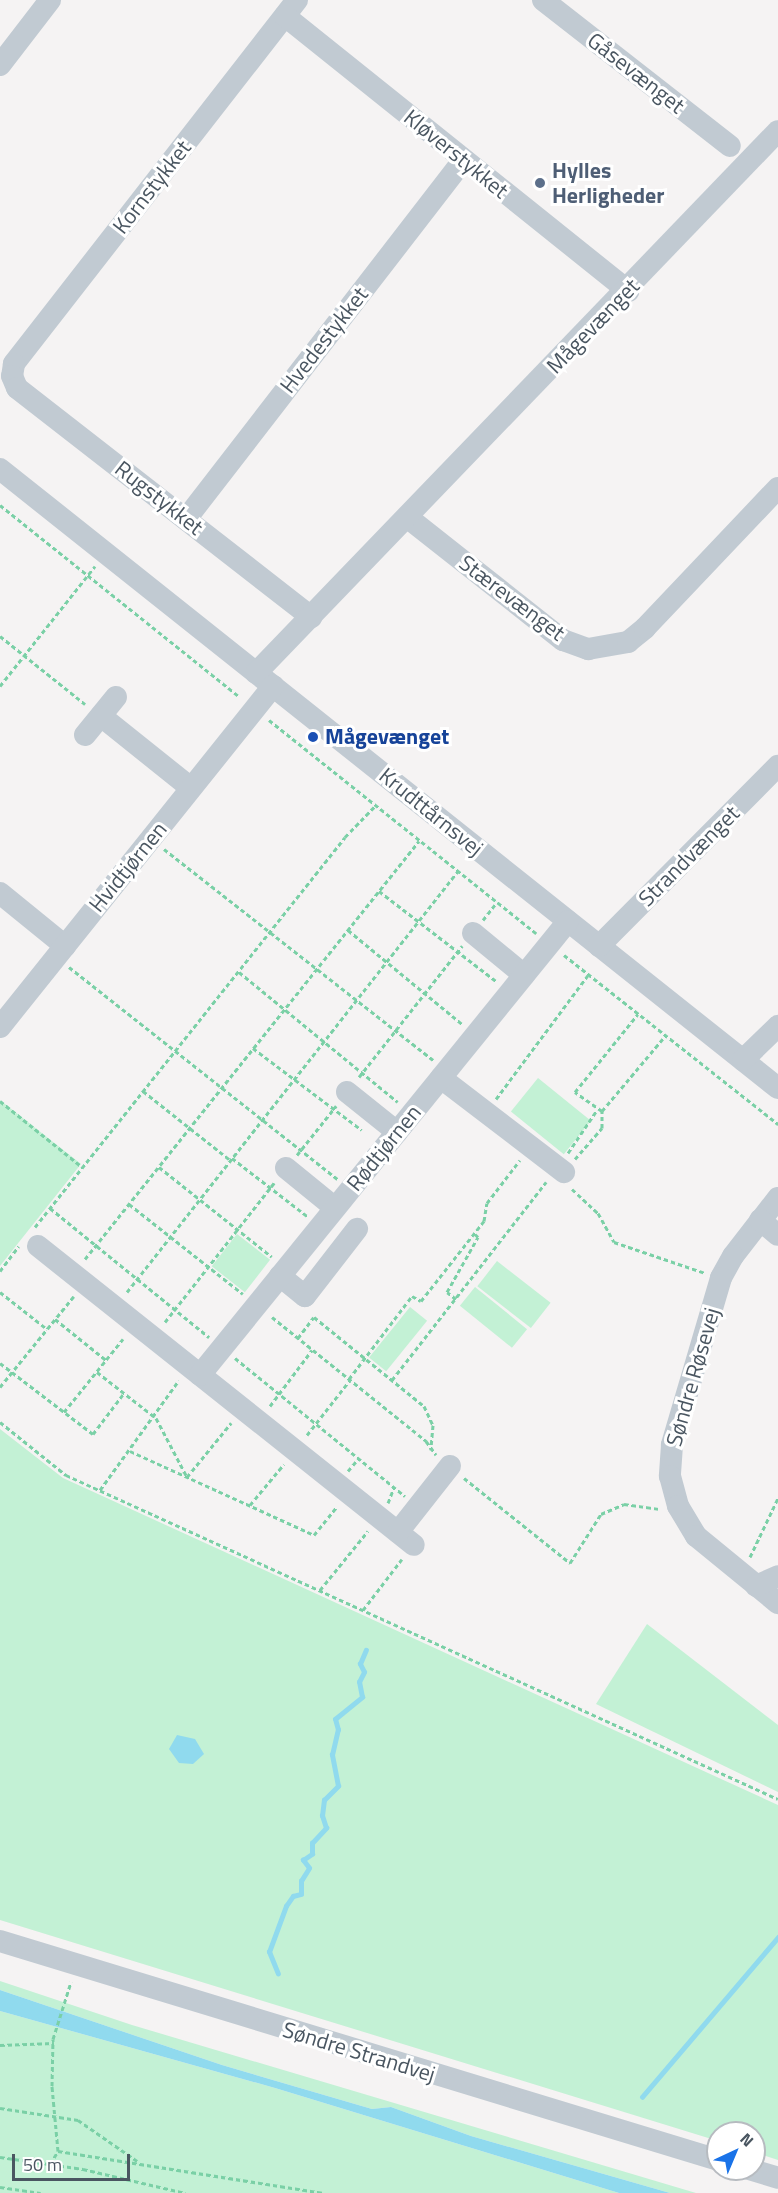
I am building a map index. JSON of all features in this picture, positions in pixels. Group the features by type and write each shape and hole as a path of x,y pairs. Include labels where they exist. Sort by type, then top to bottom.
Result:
{"street":[{"path":"0,65 50,0"},
{"name":"Gåsevænget","path":"543,0 730,146"},
{"name":"Kløverstykket","path":"291,8 463,160 628,291"},
{"name":"Kornstykket","path":"12,376 15,364 291,8"},
{"name":"Mågevænget","path":"265,680 311,617 628,291 778,132"},
{"name":"Hvedestykket","path":"186,519 463,160"},
{"name":"Rugstykket","path":"12,376 17,387 311,617"},
{"name":"Krudttårnsvej","path":"0,469 778,1088"},
{"name":"Stærevænget","path":"407,517 563,640 588,649 628,642 645,628 778,488"},
{"name":"Hvidtjørnen","path":"0,1027 255,708 265,680"},
{"path":"85,735 116,697"},
{"path":"101,716 191,789"},
{"name":"Strandvænget","path":"599,946 778,766"},
{"path":"0,894 61,951"},
{"name":"Rødtjørnen","path":"200,1375 257,1305 278,1268 320,1227 568,921"},
{"path":"473,933 524,975"},
{"path":"743,1060 778,1026"},
{"path":"443,1074 561,1172"},
{"path":"340,1100 397,1132"},
{"path":"286,1168 335,1208"},
{"name":"Søndre Røsevej","path":"778,1197 721,1278 672,1445 670,1476 678,1506 696,1536 778,1603"},
{"path":"760,1220 778,1234"},
{"path":"278,1268 305,1296 357,1229"},
{"path":"31,1239 406,1538 418,1506 450,1466"},
{"path":"749,1581 778,1576"},
{"name":"Søndre Strandvej","path":"0,1941 706,2156"}],"path":[{"path":"0,505 375,806 778,1124"},
{"path":"0,686 106,553"},
{"path":"0,636 101,716"},
{"path":"0,1271 31,1239 50,1208 82,1167 238,971 375,806"},
{"path":"151,839 396,1031 443,1074"},
{"path":"0,1387 55,1319 96,1245 419,841"},
{"path":"116,1308 169,1236 458,871"},
{"path":"379,891 497,982"},
{"path":"64,1412 106,1360 175,1309 497,902"},
{"path":"348,930 463,1024"},
{"path":"61,951 175,1051 338,1180"},
{"path":"238,971 400,1103"},
{"path":"486,1112 588,974"},
{"path":"602,1111 597,1110 575,1092 638,1014"},
{"path":"392,1380 554,1172 561,1172 602,1128 602,1111 666,1035"},
{"path":"254,1048 293,1079 340,1100 364,1132"},
{"path":"143,1091 320,1227"},
{"path":"0,1101 82,1167"},
{"path":"561,1172 597,1110"},
{"path":"250,1506 350,1380 412,1296 421,1301 484,1221 487,1203 531,1146"},
{"path":"159,1167 238,1230 278,1268"},
{"path":"561,1172 598,1213 614,1242 721,1278"},
{"path":"129,1204 426,1441 431,1452 570,1563 602,1514 624,1504 666,1510 678,1506"},
{"path":"50,1208 418,1506"},
{"path":"456,1299 447,1292 478,1236 474,1233"},
{"path":"0,1292 47,1329"},
{"path":"298,1338 314,1317 424,1406 433,1425 431,1452"},
{"path":"55,1319 106,1360"},
{"path":"187,1477 250,1414 279,1393 312,1350"},
{"path":"0,1363 93,1434 124,1393"},
{"path":"97,1372 156,1418 187,1477"},
{"path":"0,1422 66,1475 778,1799"},
{"path":"130,1451 314,1535 348,1492"},
{"path":"749,1581 778,1498"},
{"path":"320,1590 379,1516"},
{"path":"363,1610 406,1538"},
{"path":"50,2164 58,2151 57,2116 52,2086 54,2041 76,1966"},
{"path":"0,2045 54,2041"},
{"path":"0,2108 78,2120 104,2135 138,2163"},
{"path":"58,2151 324,2193"},
{"path":"0,2157 50,2164 185,2193"},
{"path":"0,2187 41,2193"}],"green space":[{"path":"538,1078 591,1121 564,1154 511,1111"},
{"path":"0,1100 81,1164 0,1266"},
{"path":"237,1234 270,1260 245,1292 212,1266"},
{"path":"497,1261 551,1303 531,1328 477,1286"},
{"path":"475,1287 527,1329 512,1348 460,1306"},
{"path":"410,1307 427,1321 386,1371 369,1358"},
{"path":"0,1429 63,1478 778,1805 778,2160 766,2156 766,2121 706,2121 706,2137 0,1920"},
{"path":"647,1624 778,1725 778,1792 596,1704"},
{"path":"0,1981 132,2025 696,2193 670,2193 471,2136 391,2107 372,2109 222,2065 0,1990"},
{"path":"0,2011 275,2088 619,2193 0,2193"}],"water":[{"path":"177,1735 195,1739 204,1754 193,1764 179,1763 169,1749"},
{"path":"0,1990 222,2065 372,2109 391,2107 471,2136 670,2193 619,2193 275,2088 0,2011"}],"waterway":[{"path":"278,1974 269,1952 286,1906 293,1896 301,1894 301,1881 309,1868 303,1860 312,1854 312,1843 326,1828 322,1816 324,1800 338,1786 332,1755 338,1730 335,1719 362,1697 359,1682 364,1672 360,1664 366,1650"},
{"path":"642,2097 778,1937"}],"place":[{"name":"Hylles Herligheder","path":"540,183"},
{"name":"Mågevænget","path":"313,737"}]}
